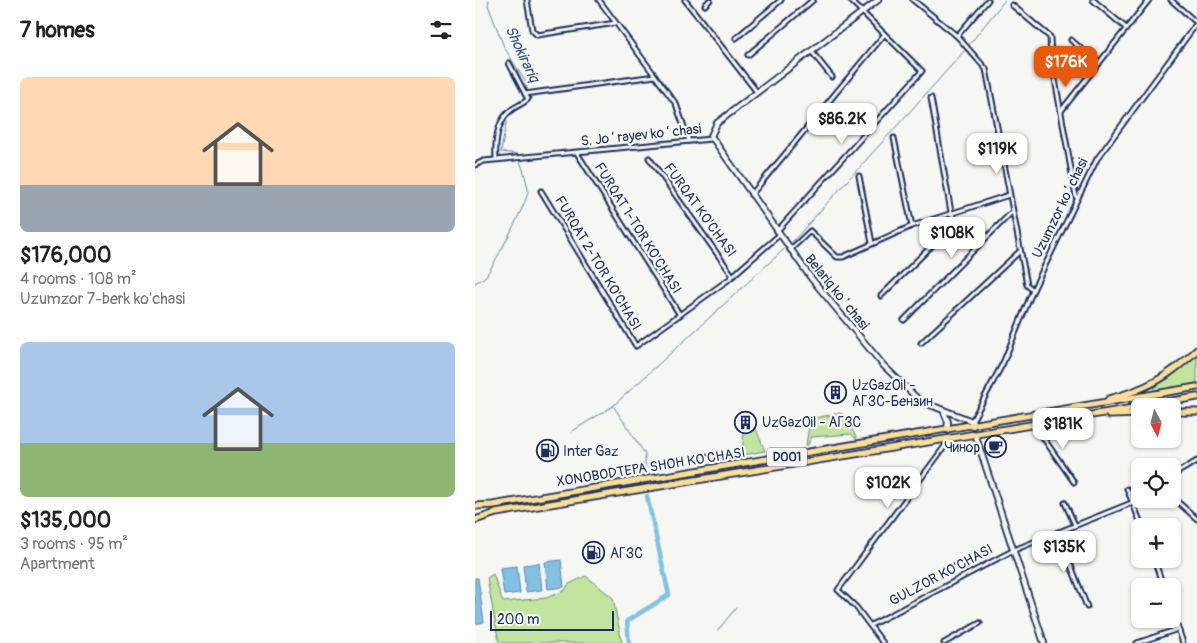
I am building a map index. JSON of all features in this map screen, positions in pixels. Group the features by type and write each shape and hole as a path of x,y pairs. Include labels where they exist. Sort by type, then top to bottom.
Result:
{"highway":[{"path":"1080,408 1152,385 1168,375 1197,350"},
{"name":"XONOBODTEPA SHOH KO'CHASI","path":"475,506 493,506 566,494 947,430 973,423 1080,408 1197,387"},
{"name":"XONOBODTEPA SHOH KO'CHASI","path":"1181,400 1197,397"},
{"name":"XONOBODTEPA SHOH KO'CHASI","path":"475,520 496,513 1131,409"},
{"path":"1181,412 1197,412"},
{"path":"1082,416 1131,414"},
{"path":"973,423 975,434"},
{"path":"820,451 821,459"},
{"path":"674,476 670,480 677,483"},
{"path":"566,494 567,501"}],"street":[{"path":"527,0 532,30 537,35 616,23"},
{"path":"599,0 676,104 689,141"},
{"path":"685,0 758,93"},
{"path":"705,5 711,0"},
{"path":"736,38 781,0"},
{"path":"748,55 813,0"},
{"path":"680,315 733,276 778,234 922,71 850,0"},
{"name":"S. Joʻrayev koʻchasi","path":"475,165 496,159 577,153 711,138 711,132 717,123 878,0"},
{"path":"913,0 957,36 986,69 1027,286 1033,290"},
{"path":"957,36 987,0"},
{"path":"1093,0 1126,28"},
{"path":"1061,111 1149,0"},
{"path":"1171,0 1197,23"},
{"path":"1012,5 1050,36 1051,57 1076,198"},
{"name":"Uzumzor koʻchasi","path":"973,423 1003,363 1033,290 1076,198 1097,159 1197,23"},
{"path":"751,195 884,34"},
{"path":"1071,40 1099,64"},
{"path":"812,52 832,77"},
{"path":"496,159 499,129 507,114 527,100 509,63"},
{"path":"525,94 656,76"},
{"path":"881,296 956,222 951,212 931,98"},
{"name":"Belariq koʻchasi","path":"711,138 790,250 841,316 889,371 920,401 973,423"},
{"path":"894,138 912,226"},
{"name":"FURQAT 1-TOR KO'CHASI","path":"577,153 680,315"},
{"name":"FURQAT KO'CHASI","path":"649,158 733,276"},
{"path":"859,176 872,242"},
{"name":"FURQAT 2-TOR KO'CHASI","path":"541,191 636,346 680,315"},
{"path":"790,250 810,231 840,258 872,242 912,226 1009,194"},
{"path":"903,320 1013,212"},
{"path":"921,343 1020,251"},
{"path":"944,412 948,422 947,430"},
{"path":"1036,424 1037,429 1074,482"},
{"path":"975,434 1044,643"},
{"path":"883,643 856,606 838,590 951,438"},
{"path":"1181,470 1197,461"},
{"path":"1127,490 1131,497"},
{"path":"1065,503 1075,525"},
{"name":"GULZOR KO'CHASI","path":"871,625 1014,550 1131,503"},
{"path":"1181,505 1197,519"},
{"path":"1058,532 1087,607"},
{"path":"944,643 980,623"},
{"path":"1137,643 1178,629 1183,643"}],"green space":[{"path":"1197,354 1197,383 1155,392 1153,388 1170,378"},
{"path":"839,413 843,414 857,438 851,434 811,437 808,445 806,445 810,419"},
{"path":"756,429 765,451 743,455 743,432"},
{"path":"493,574 503,602 546,598 564,591 569,584 586,576 613,598 622,643 499,643 487,578"}],"water":[{"path":"561,560 564,587 548,589 545,562"},
{"path":"539,563 542,590 526,592 523,565"},
{"path":"517,566 520,593 504,595 500,568"},
{"path":"475,578 478,578 484,622 475,624"}],"waterway":[{"name":"Shokirariq","path":"489,0 488,5 504,47 525,81 530,101 524,103"},
{"path":"571,432 613,406 793,241 960,56 1005,0"},
{"name":"Shokirariq","path":"475,283 485,277 489,271 510,234 527,197 527,186 518,154 501,152 507,118 519,107"},
{"path":"614,407 645,454 645,467"},
{"path":"629,643 627,621 669,595 647,496"},
{"path":"718,630 736,608"}],"place":[{"name":"UzGazOil - АГЗС-Бензин","path":"836,393"},
{"name":"UzGazOil - АГЗС","path":"746,422"},
{"name":"Чинор","path":"996,447"},
{"name":"Inter Gaz","path":"547,451"},
{"name":"АГЗС","path":"594,553"}]}
